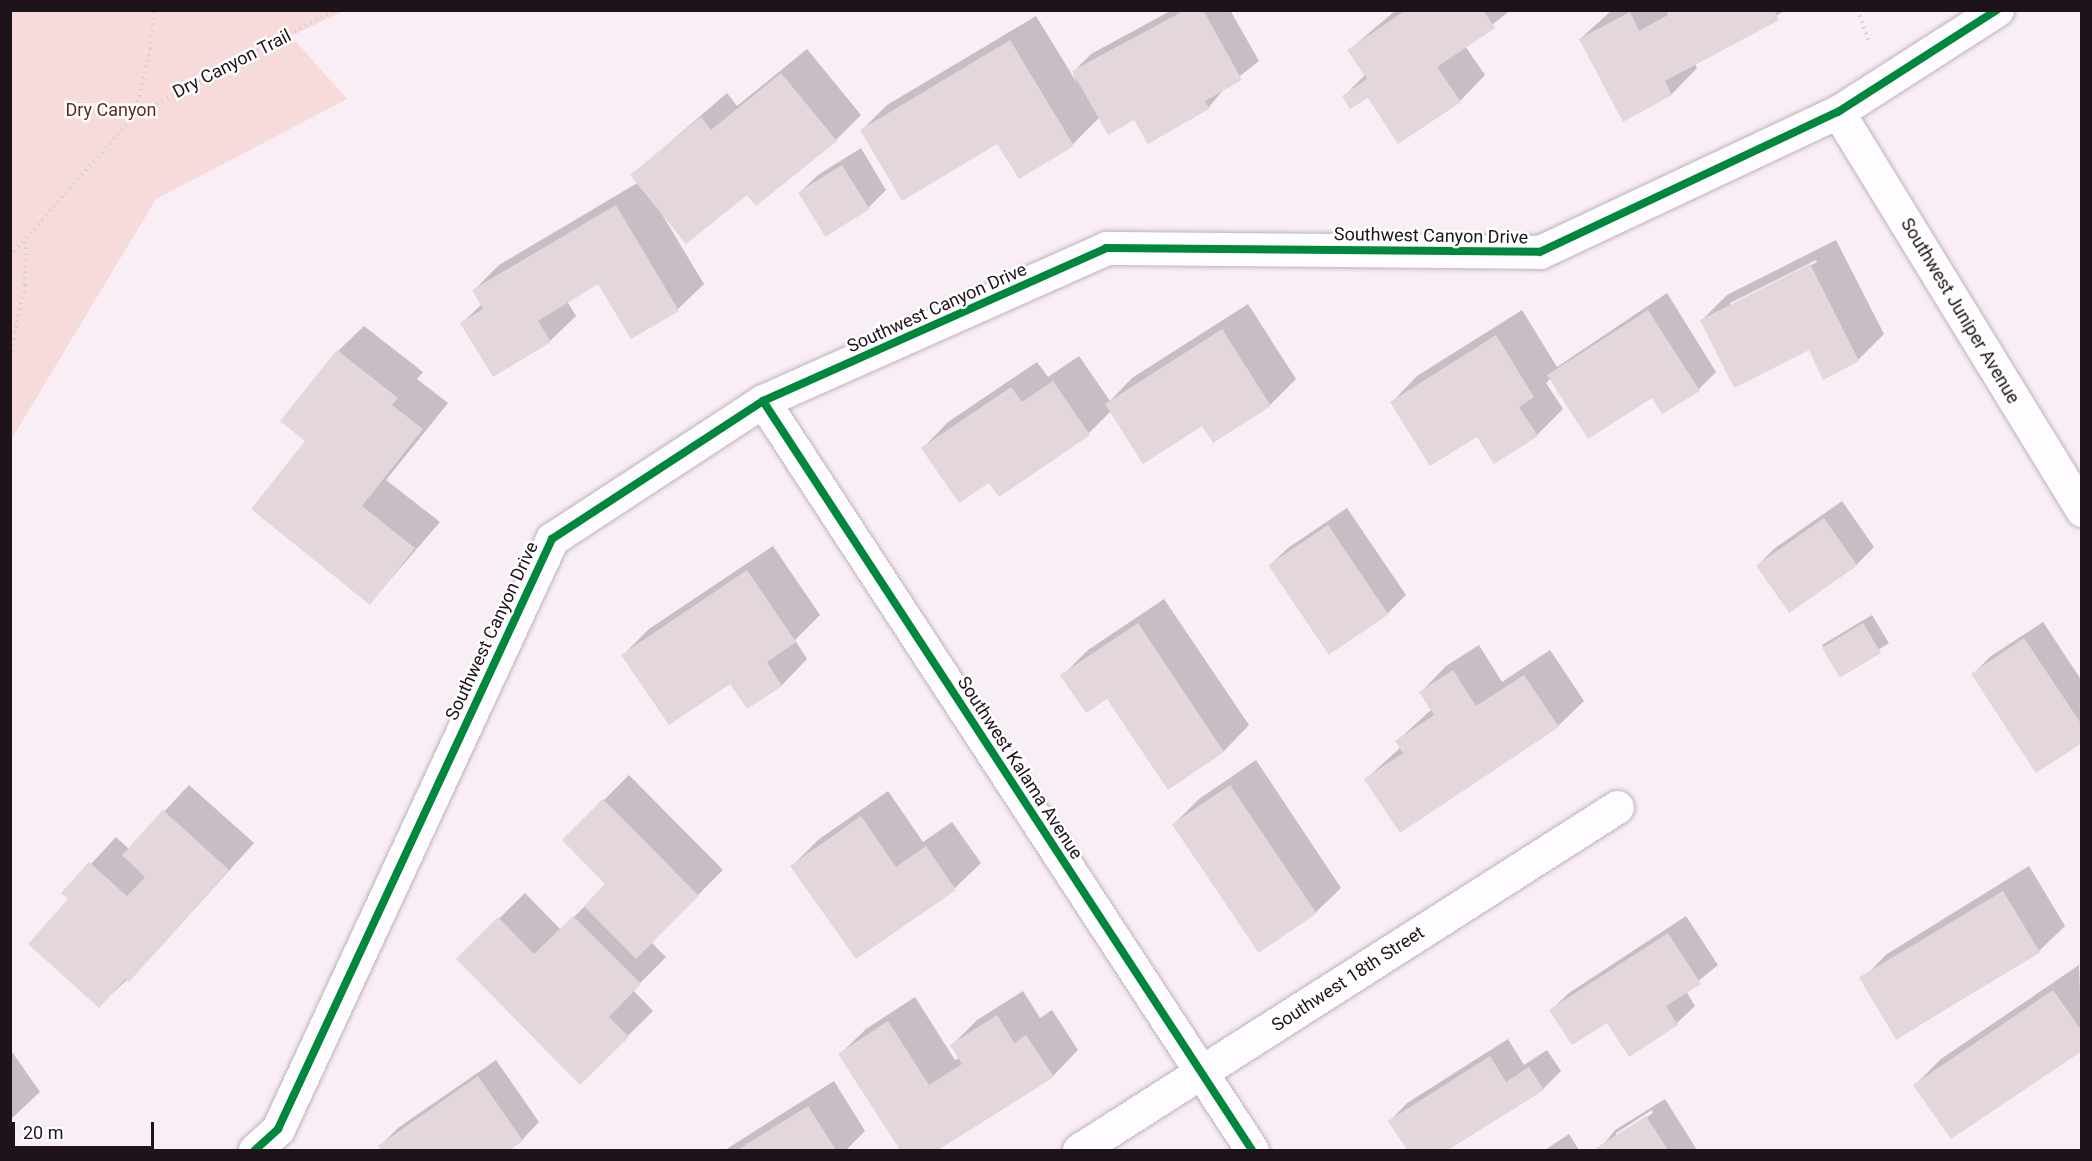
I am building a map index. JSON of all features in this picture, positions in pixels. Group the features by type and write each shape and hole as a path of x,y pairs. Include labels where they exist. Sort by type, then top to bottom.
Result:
{"street":[{"name":"Southwest Canyon Drive","path":"255,1150 278,1129 552,539 763,401 1106,248 1540,252 1838,112 1997,10"},
{"name":"Southwest Juniper Avenue","path":"1838,112 2082,510"},
{"name":"Southwest Kalama Avenue","path":"763,401 1252,1150"},
{"name":"Southwest 18th Street","path":"1079,1150 1617,807"}],"path":[{"path":"135,115 150,49 154,10"},
{"path":"10,357 25,285 26,238"}],"green space":[{"name":"Dry Canyon","path":"11,10 344,11 291,36 347,99 156,199 11,440"}],"building":[{"path":"1185,10 1203,10 1242,80 1205,101 1209,109 1148,144 1134,120 1108,135 1072,71"},
{"path":"1406,10 1483,10 1495,28 1437,67 1461,102 1398,144 1368,98 1350,109 1342,96 1367,79 1347,50"},
{"path":"1666,10 1774,10 1779,20 1665,81 1672,95 1623,122 1579,39 1630,12 1639,31 1668,15"},
{"path":"1010,40 1074,146 1019,179 997,144 902,201 860,130"},
{"path":"781,73 837,141 756,206 747,195 686,244 630,175 701,117 711,130"},
{"path":"842,165 870,209 825,237 798,193"},
{"path":"616,205 679,311 631,339 598,284 538,321 551,342 493,377 460,323 483,309 472,290"},
{"path":"1810,264 1859,361 1823,380 1809,350 1734,388 1700,320"},
{"path":"1648,310 1700,391 1662,414 1652,398 1588,439 1547,375"},
{"path":"1222,329 1271,406 1213,443 1202,426 1143,464 1105,404"},
{"path":"1496,335 1534,397 1519,407 1538,436 1494,464 1477,437 1430,466 1390,402"},
{"path":"337,350 398,398 392,405 423,429 362,506 415,548 370,605 251,509 305,441 280,421"},
{"path":"1053,381 1090,435 999,497 989,483 959,503 921,448 1011,387 1022,402"},
{"path":"1824,518 1857,566 1789,613 1756,566"},
{"path":"1328,525 1388,615 1329,655 1268,565"},
{"path":"747,570 796,642 767,662 782,686 747,709 730,684 669,725 621,655"},
{"path":"1138,623 1224,752 1168,790 1107,699 1086,713 1060,675"},
{"path":"1863,623 1881,653 1840,678 1822,648"},
{"path":"2024,638 2082,725 2082,743 2036,773 1971,674"},
{"path":"1453,670 1476,706 1524,675 1559,727 1400,833 1364,779 1403,753 1395,741 1434,715 1419,692"},
{"path":"1230,785 1317,914 1259,953 1172,824"},
{"path":"603,799 699,896 636,959 584,906 605,884 562,840"},
{"path":"163,810 229,870 129,982 125,979 99,1008 28,944 68,899 61,893 89,862 127,896 145,877 122,855"},
{"path":"861,816 896,867 926,846 956,890 856,959 790,866"},
{"path":"2003,891 2040,953 1896,1039 1859,978"},
{"path":"573,916 641,984 609,1017 629,1037 580,1085 456,959 498,917 534,954"},
{"path":"1668,933 1701,984 1666,1006 1678,1025 1629,1057 1607,1023 1572,1045 1549,1010"},
{"path":"2053,990 2082,1031 2082,1051 1951,1139 1913,1085"},
{"path":"997,1015 1014,1043 1026,1035 1054,1077 938,1150 900,1150 838,1054 888,1021 929,1085 962,1064 950,1045"},
{"path":"1490,1056 1506,1082 1529,1067 1544,1090 1448,1150 1407,1150 1388,1121"},
{"path":"478,1076 523,1141 509,1150 381,1150 378,1146"},
{"path":"808,1106 836,1150 737,1150"},
{"path":"1646,1116 1668,1150 1597,1150 1596,1148"}],"cycle path":[{"path":"255,1150 278,1129 552,539 763,401 1106,248 1540,252 1838,112 1997,10"},
{"path":"763,401 1252,1150"}]}
